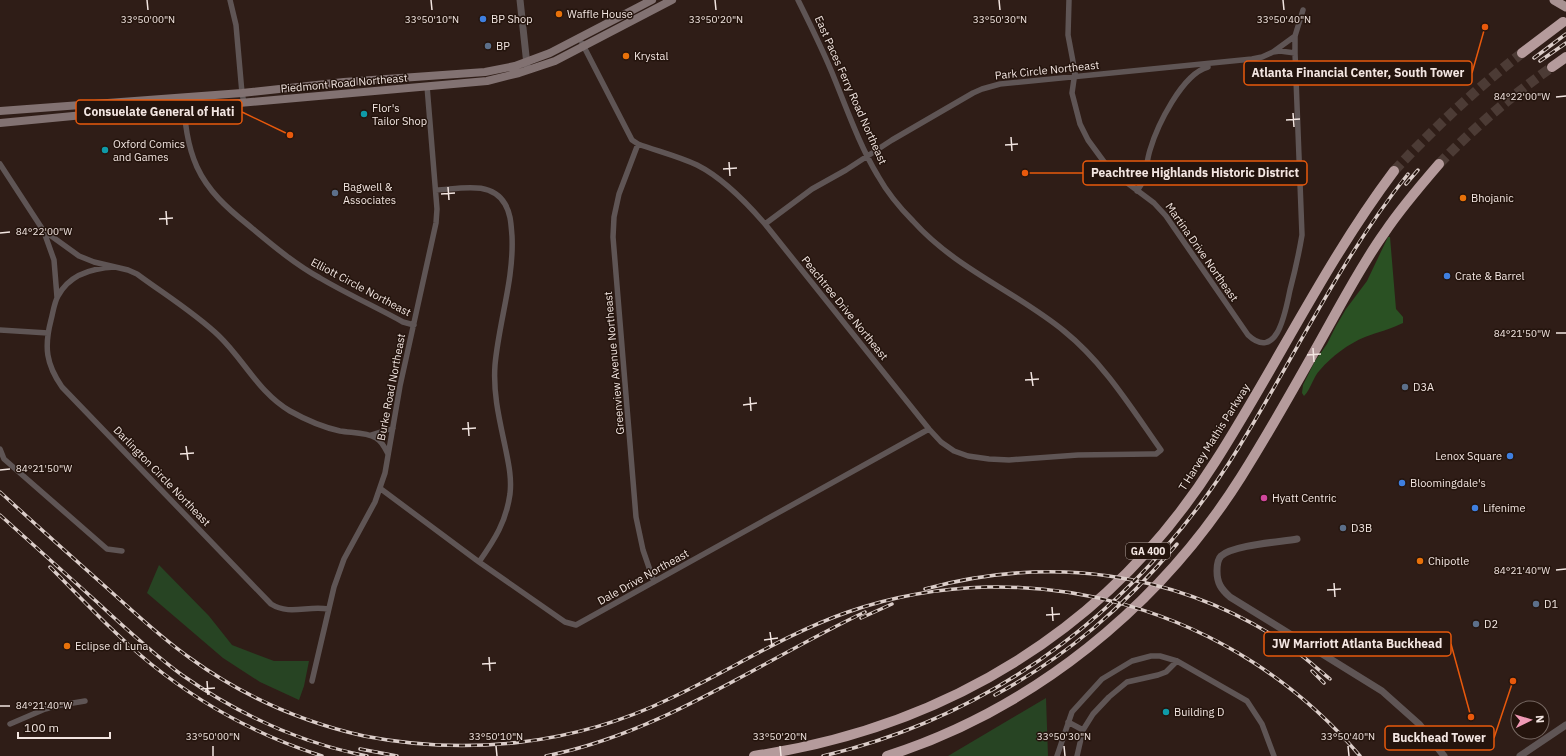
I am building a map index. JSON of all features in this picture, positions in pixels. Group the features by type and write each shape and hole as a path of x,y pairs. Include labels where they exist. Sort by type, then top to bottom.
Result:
{"highway":[{"path":"1522,52 1563,22"},
{"path":"1552,67 1566,57"},
{"name":"GA 400","path":"887,756 938,737 972,721 1037,684 1074,659 1159,584 1202,533 1228,497 1260,446 1369,256 1400,210 1440,164"},
{"name":"T Harvey Mathis Parkway","path":"754,756 846,737 926,709 965,691 1003,670 1056,634 1090,607 1137,563 1192,497 1228,442 1337,253 1361,215 1394,171"}],"main road":[{"name":"Piedmont Road Northeast","path":"0,123 487,81 519,74 527,66 550,53 652,0"},
{"name":"Piedmont Road Northeast","path":"0,111 242,93 344,82 485,72 527,66 555,61 672,0"}],"street":[{"path":"230,0 236,25 244,103"},
{"path":"520,0 527,66"},
{"name":"East Paces Ferry Road Northeast","path":"798,0 819,44 867,156 878,177 892,197 913,222 934,243 967,268 1046,317 1082,347 1108,376 1161,450"},
{"name":"Martina Drive Northeast","path":"1069,0 1068,35 1075,77 1072,93 1080,124 1088,140 1110,170 1154,203 1166,216 1248,335 1258,342 1267,342 1274,337 1282,325 1302,235 1295,53"},
{"path":"1295,53 1295,36 1303,10"},
{"name":"Park Circle Northeast","path":"765,224 812,189 892,140 982,89 1000,84 1222,63 1262,57 1273,52 1295,36"},
{"path":"579,38 628,134 638,144"},
{"name":"Park Circle Northeast","path":"1273,52 1280,51 1295,53"},
{"path":"1137,191 1145,178 1149,152 1155,134 1180,91 1198,71 1222,63"},
{"name":"Burke Road Northeast","path":"312,681 328,609 344,559 381,489 436,223 436,190 427,86"},
{"name":"Elliott Circle Northeast","path":"183,97 187,138 197,167 212,192 229,209 295,262 319,278 403,322 414,325"},
{"name":"Peachtree Drive Northeast","path":"638,144 687,161 706,170 742,199 765,224 929,429 941,442 954,451 968,456 1009,460 1078,455 1156,454 1161,450"},
{"name":"Greenview Avenue Northeast","path":"638,144 619,194 614,217 613,238 636,517 643,550 654,582"},
{"path":"0,164 43,230 79,256 94,262 128,270 137,274 209,327 230,348 264,389 288,410 305,419 341,431 371,435 393,428"},
{"path":"436,190 476,187 489,190 498,195 505,203 511,222 511,274 495,363 494,380 496,402 509,467 510,492 506,513 501,528 479,562"},
{"name":"Darlington Circle Northeast","path":"43,230 54,260 57,298 48,333 48,359 54,374 62,387 271,604 286,610 318,607 328,609"},
{"name":"Darlington Circle Northeast","path":"57,298 67,284 81,274 96,269 115,267"},
{"path":"0,330 48,333"},
{"name":"Dale Drive Northeast","path":"381,489 479,562 565,622 572,625 580,623 929,429"},
{"path":"371,435 380,441 388,454"},
{"path":"0,449 4,459 107,549 122,551"},
{"path":"1297,539 1232,550 1222,555 1217,568 1217,580 1221,588 1230,597 1382,691 1419,724 1444,756"},
{"path":"1057,756 1072,712 1102,679 1132,661 1151,656 1160,656 1177,661 1247,701 1262,724 1274,756"},
{"path":"1077,756 1084,730 1097,710 1109,697 1127,682 1166,672 1177,661"},
{"path":"10,724 45,709 85,701"},
{"path":"1068,722 1084,730"},
{"path":"1520,756 1566,725"}],"green space":[{"path":"1388,237 1390,237 1396,309 1403,317 1403,323 1365,337 1352,343 1341,351 1318,373 1304,396 1302,393 1303,385 1315,361 1327,344 1346,309 1367,281"},
{"path":"159,565 209,616 232,645 274,661 309,661 304,686 299,700 260,682 223,658 147,593"},
{"path":"1046,698 1048,756 948,756"}],"tunnel":[{"path":"1394,171 1424,139 1456,109 1522,53"},
{"path":"1439,164 1493,113 1552,67"}],"railway":[{"path":"1534,58 1566,34"},
{"path":"1540,61 1566,43"},
{"path":"1406,184 1418,170"},
{"path":"823,756 888,737 950,712 1008,681 1062,644 1113,602 1159,555 1201,503 1260,413 1319,308 1361,239 1408,174"},
{"path":"0,492 148,625 179,650 210,671 230,684 273,706 318,723 364,736 403,742 442,745 481,745 520,742 558,736 596,727 633,715 669,699 779,642 848,612 917,594 988,587 1057,591 1126,605 1191,629 1253,662 1310,705 1360,756"},
{"path":"0,515 149,649 171,667 203,689 247,714 294,735 367,756"},
{"path":"995,695 1046,664 1093,628 1136,589 1177,544"},
{"path":"50,567 125,641 151,664 190,693 254,729 322,756"},
{"path":"925,589 971,579 1018,573 1064,572 1109,576 1154,585 1198,599 1240,617 1288,645 1330,679"},
{"path":"861,618 892,604"},
{"path":"546,756 589,745 630,731 670,714 865,612"},
{"path":"1312,671 1324,683"},
{"path":"360,749 397,756"}],"place":[{"name":"Waffle House","path":"559,14"},
{"name":"BP Shop","path":"483,19"},
{"name":"Atlanta Financial Center, South Tower","path":"1485,27"},
{"name":"BP","path":"488,46"},
{"name":"Krystal","path":"626,56"},
{"name":"Flor's Tailor Shop","path":"364,114"},
{"name":"Consuelate General of Hati","path":"290,135"},
{"name":"Oxford Comics and Games","path":"105,150"},
{"name":"Peachtree Highlands Historic District","path":"1025,173"},
{"name":"Bagwell & Associates","path":"335,193"},
{"name":"Bhojanic","path":"1463,198"},
{"name":"Crate & Barrel","path":"1447,276"},
{"name":"D3A","path":"1405,387"},
{"name":"Lenox Square","path":"1510,456"},
{"name":"Bloomingdale's","path":"1402,483"},
{"name":"Hyatt Centric","path":"1264,498"},
{"name":"Lifenime","path":"1475,508"},
{"name":"D3B","path":"1343,528"},
{"name":"Chipotle","path":"1420,561"},
{"name":"D1","path":"1536,604"},
{"name":"D2","path":"1476,624"},
{"name":"Eclipse di Luna","path":"67,646"},
{"name":"Buckhead Tower","path":"1513,681"},
{"name":"Building D","path":"1166,712"},
{"name":"JW Marriott Atlanta Buckhead","path":"1471,717"}]}
